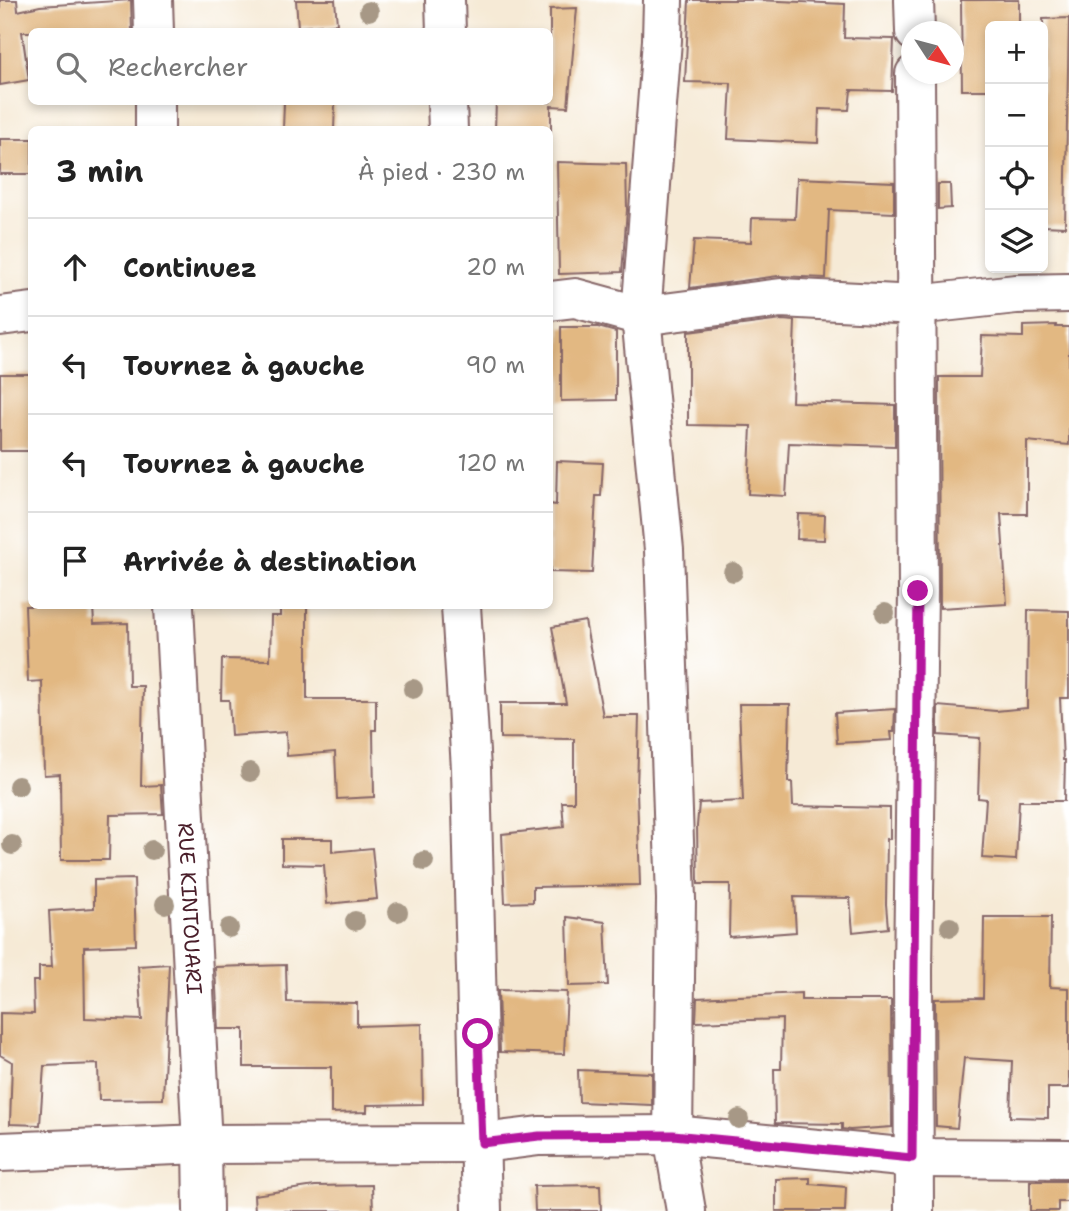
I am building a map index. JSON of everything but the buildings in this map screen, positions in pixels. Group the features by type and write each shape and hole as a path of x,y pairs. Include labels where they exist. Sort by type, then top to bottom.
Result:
{"street":[{"path":"153,0 154,28"},
{"path":"444,0 446,28"},
{"path":"663,0 663,40 641,316 664,550 676,899 673,1135 686,1211"},
{"path":"914,0 915,21"},
{"path":"914,1211 912,1158 918,591 915,84"},
{"path":"155,105 155,126"},
{"path":"447,105 448,126"},
{"path":"553,301 575,298 641,316 781,298 916,305 1016,294 1069,293"},
{"path":"0,316 28,312"},
{"name":"RUE KINTOUARI","path":"174,609 202,1144 202,1211"},
{"path":"461,609 471,769 482,1211"},
{"path":"0,1152 202,1144 482,1143 539,1136 673,1135 912,1158 1069,1159"}],"route":[{"path":"478,1034 482,1143 539,1136 673,1135 912,1158 918,591"}]}
